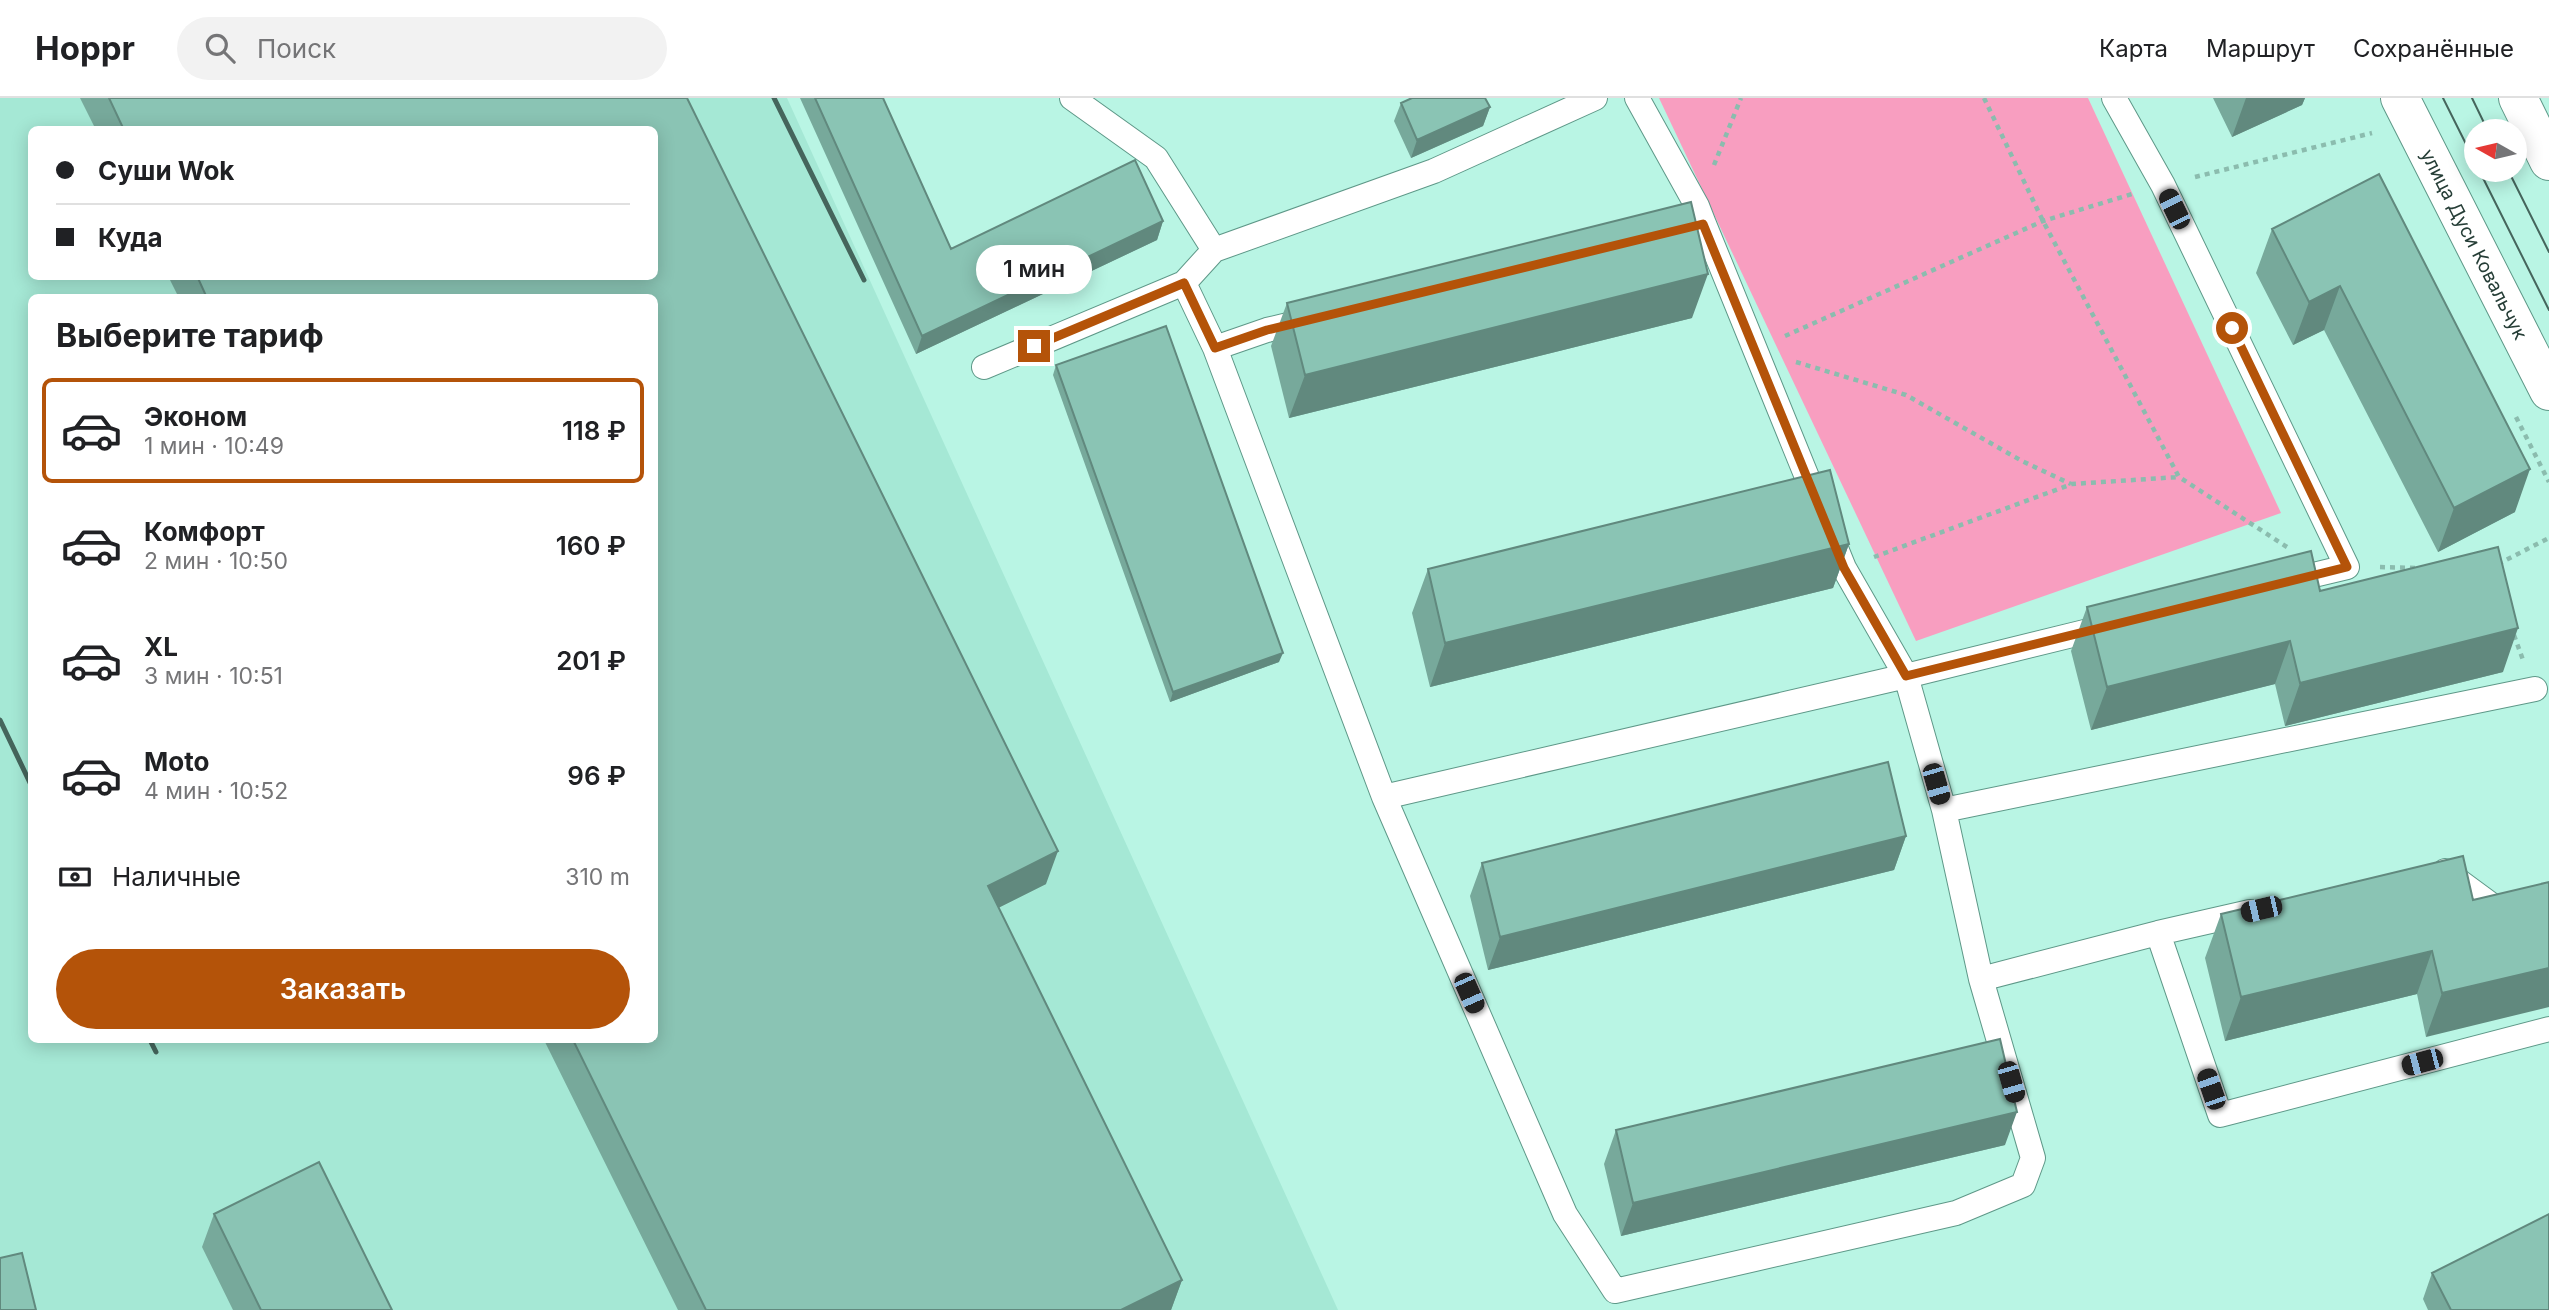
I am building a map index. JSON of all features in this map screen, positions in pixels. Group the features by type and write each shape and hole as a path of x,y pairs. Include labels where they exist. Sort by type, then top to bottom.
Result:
{"main road":[{"name":"улица Дуси Ковальчук","path":"2400,98 2549,391"},
{"path":"2518,98 2549,161"}],"lane":[{"path":"1072,98 1156,158 1214,250"},
{"path":"984,367 1184,283 1214,250 1434,171 1595,98"},
{"path":"1184,283 1215,348 1384,797 1565,1214 1615,1291 1956,1213 2023,1185 2033,1158 1981,979 1944,810 1906,676 1844,568 1700,215 1637,98"},
{"path":"2114,98 2163,185 2347,567 2267,587"},
{"path":"1664,234 1700,215"},
{"path":"1215,348 1267,330 1333,314"},
{"path":"1384,797 1906,676 2133,620"},
{"path":"1944,810 2535,689"},
{"path":"2427,871 2441,868 2498,910 2549,900"},
{"path":"1981,979 2266,908"},
{"path":"2158,933 2220,1115 2549,1029"}],"path":[{"path":"1700,215 1741,98"},
{"path":"1984,98 2043,221 2179,477 2292,550 2347,567 2424,568"},
{"path":"1755,349 2043,221 2163,185 2372,133"},
{"path":"1755,349 1906,395 2022,461 2072,484"},
{"path":"1844,568 2072,484 2179,477"},
{"path":"2488,569 2549,538"},
{"path":"2511,629 2535,689"}],"shaded area":[{"path":"0,98 787,98 1338,1310 0,1310"},
{"path":"1659,98 2088,98 2281,513 1916,641"}],"building":[{"path":"109,98 687,98 1058,851 988,886 1182,1280 1121,1310 706,1310 574,1043 658,1043 658,294 205,294 199,280 658,280 658,126 122,126"},
{"path":"815,98 883,98 951,249 1135,160 1163,221 922,336"},
{"path":"1412,98 1485,98 1490,107 1417,140 1401,103"},
{"path":"2379,174 2530,469 2454,508 2340,286 2309,302 2272,229"},
{"path":"1691,202 1708,274 1305,375 1287,303"},
{"path":"1166,326 1283,653 1173,692 1056,365"},
{"path":"1830,470 1849,544 1445,643 1428,569"},
{"path":"2498,547 2518,628 2300,683 2290,641 2107,687 2087,607 2311,551 2320,591"},
{"path":"1888,762 1906,836 1500,937 1482,863"},
{"path":"2463,856 2473,900 2549,882 2549,968 2442,993 2432,951 2241,997 2221,914"},
{"path":"2000,1039 2017,1112 1633,1203 1616,1130"},
{"path":"319,1162 392,1310 261,1310 214,1214"},
{"path":"2549,1214 2549,1310 2451,1310 2432,1273"},
{"path":"22,1253 36,1310 0,1310 0,1258"}],"tram line":[{"path":"2443,98 2464,140"},
{"path":"2472,98 2482,119"},
{"path":"2485,182 2549,310"},
{"path":"2514,182 2549,252"}],"railway":[{"path":"774,98 864,280"},
{"path":"0,720 28,779"},
{"path":"152,1043 156,1052"}],"route":[{"path":"1034,346 1184,283 1215,348 1267,330 1703,224 1844,568 1906,676 2347,567 2232,328"}]}
